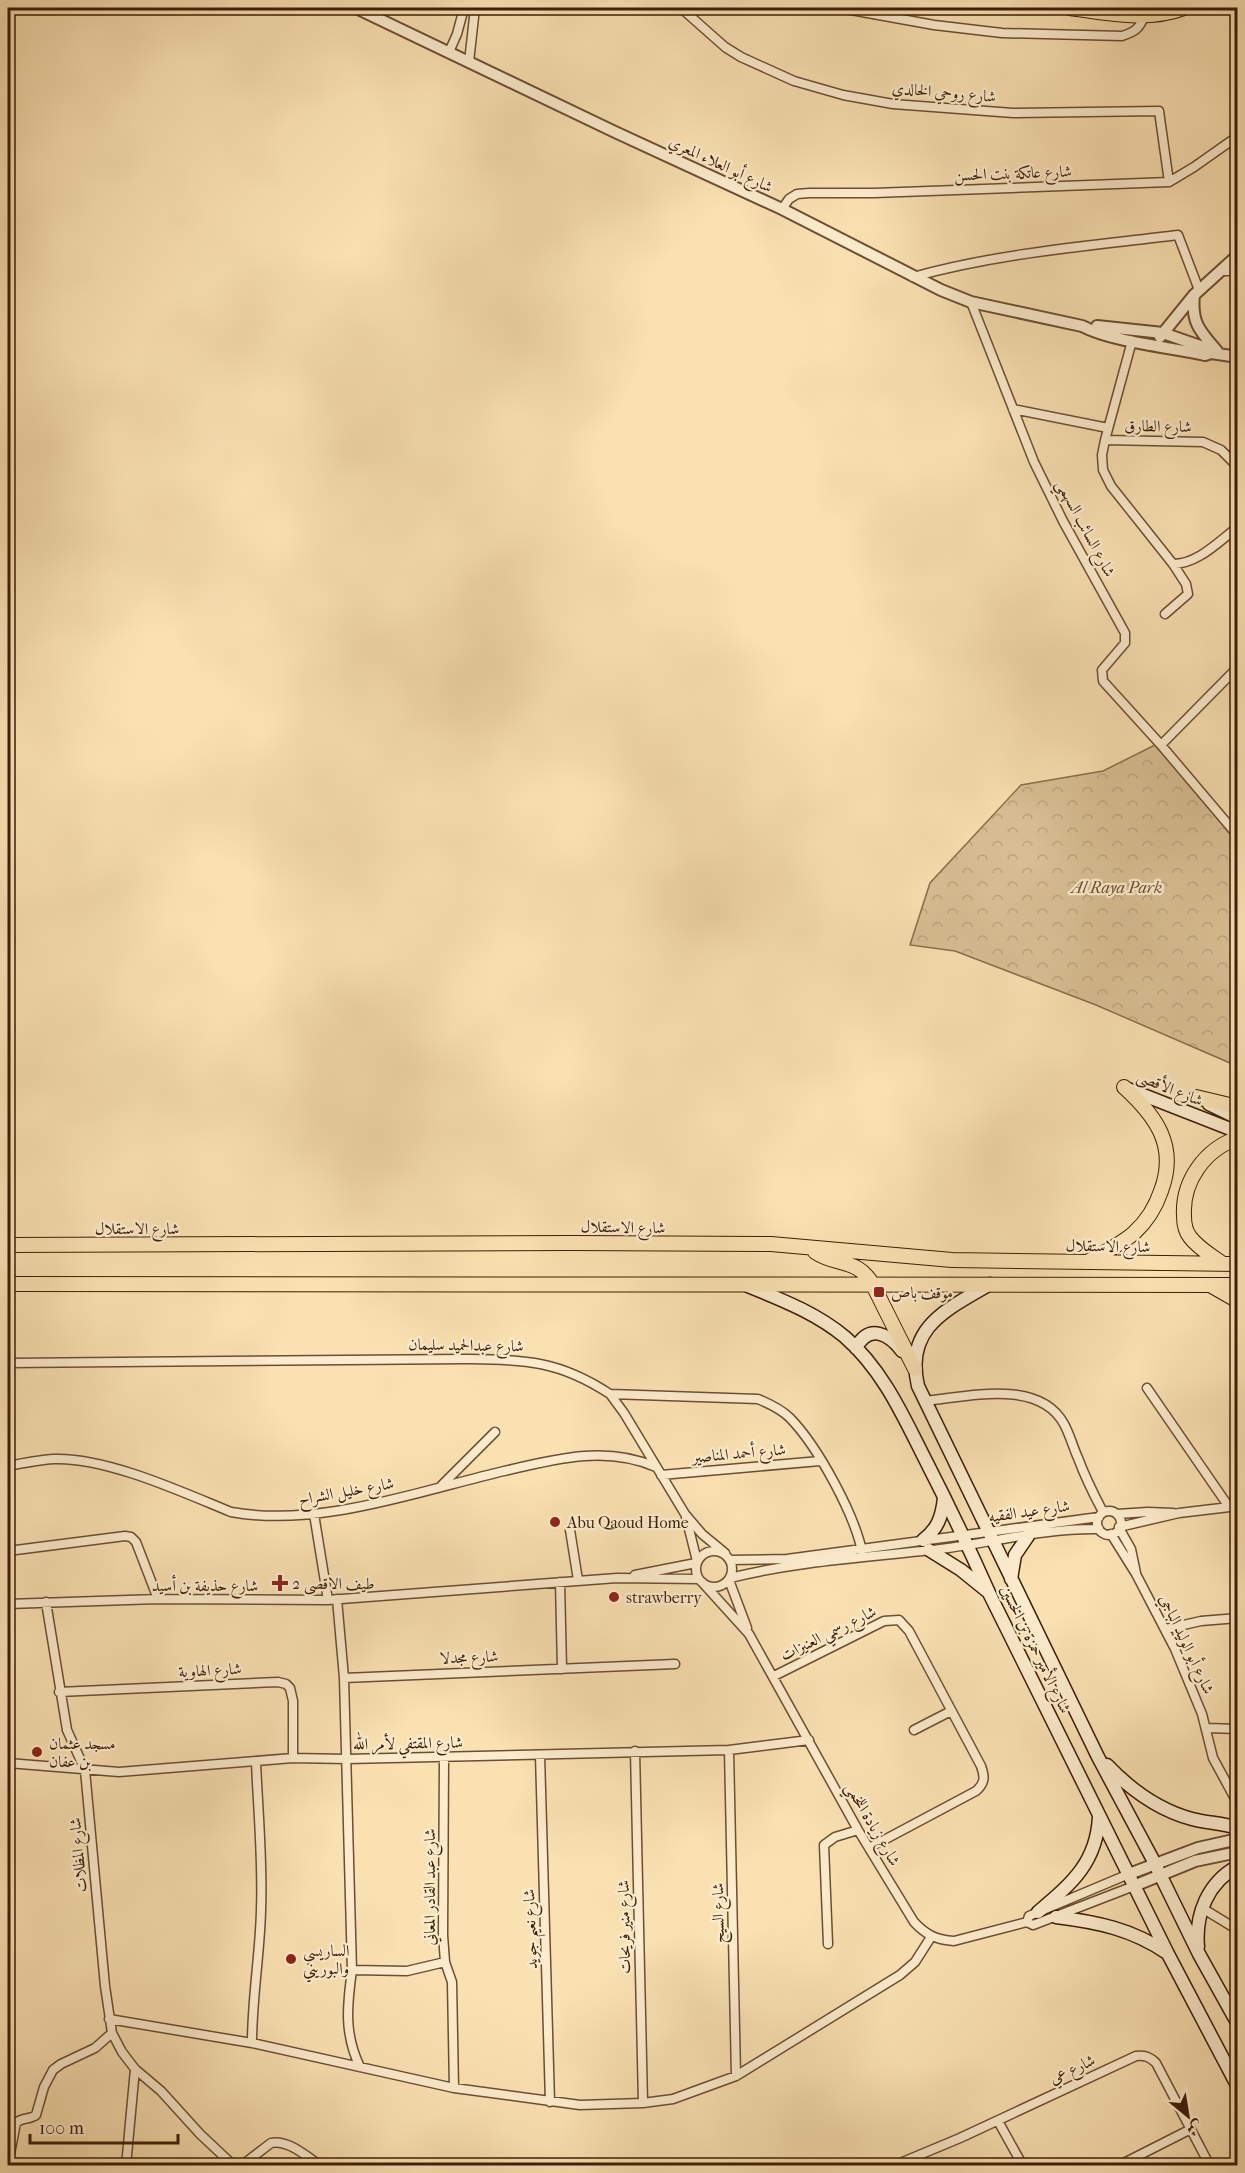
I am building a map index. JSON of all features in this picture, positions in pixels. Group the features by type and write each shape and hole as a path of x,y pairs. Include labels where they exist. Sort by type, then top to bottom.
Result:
{"highway":[{"path":"1070,8 1144,16 1165,14 1184,8"},
{"path":"1087,1262 1135,1232 1153,1208 1164,1183 1167,1148 1161,1131 1142,1104 1124,1087"},
{"path":"1196,1097 1238,1107"},
{"path":"1222,1264 1189,1236 1184,1221 1184,1195 1191,1177 1202,1162 1215,1149 1238,1138"},
{"name":"شارع الاستقلال","path":"8,1245 771,1244 952,1260 1238,1264"},
{"path":"809,1247 820,1256 854,1266 865,1274 915,1369"},
{"path":"8,1284 1238,1285"},
{"path":"626,1298 637,1284"},
{"path":"1209,1284 1238,1300"}],"main road":[{"name":"شارع الأقصى","path":"1124,1087 1238,1132"},
{"name":"شارع الأقصى","path":"1196,1097 1238,1118"},
{"name":"شارع الأمير حمزة بن الحسين","path":"743,1284 811,1314 835,1329 875,1369 890,1391 944,1496 990,1595 1168,1954 1238,2087"},
{"name":"شارع الأمير حمزة بن الحسين","path":"990,1284 944,1312 928,1326 918,1344 915,1369 918,1386 1098,1757 1199,1954 1238,2024"},
{"path":"856,1348 861,1340 870,1335 885,1334 893,1340 915,1369"},
{"path":"944,1496 940,1521 926,1545 962,1570 990,1595"},
{"path":"1011,1580 1015,1555 1028,1536"},
{"path":"1098,1757 1133,1790 1158,1806 1193,1819 1238,1828"},
{"path":"1038,1912 1085,1866 1094,1846 1100,1815"},
{"path":"1199,1954 1197,1937 1202,1908 1215,1884 1238,1866"},
{"path":"1056,1917 1090,1921 1118,1928 1144,1939 1168,1954"}],"street":[{"name":"شارع أبو العلاء المعري","path":"356,8 782,209 913,277 971,302 1082,326 1163,333 1215,353 1238,357"},
{"path":"450,52 464,8"},
{"path":"469,62 475,8"},
{"name":"شارع روحي الخالدي","path":"681,8 725,47 741,57 794,81 843,95 892,104 1013,113 1159,111 1169,182"},
{"path":"840,8 934,25 1002,33 1122,36 1140,27 1144,16"},
{"path":"1169,182 1238,136"},
{"name":"شارع عاتكة بنت الحسن","path":"782,209 789,199 797,194 809,193 1169,182"},
{"path":"913,277 956,265 1006,257 1178,235 1197,292 1192,311 1196,324 1215,353"},
{"path":"1154,344 1197,292 1238,255"},
{"path":"1221,271 1238,271"},
{"name":"شارع السائب السهمي","path":"971,302 1034,462 1063,521 1125,633 1125,643 1102,670 1103,681 1238,836"},
{"name":"شارع أبو العلاء المعري","path":"1082,326 1132,340 1205,355 1215,353"},
{"path":"1132,340 1105,440 1102,462 1107,479 1186,584 1188,594 1165,614"},
{"path":"1013,409 1108,428"},
{"name":"شارع الطارق","path":"1105,440 1203,442 1221,450 1238,467"},
{"path":"1173,564 1194,559 1238,527"},
{"path":"1161,745 1238,667"},
{"name":"شارع عبدالحميد سليمان","path":"8,1363 523,1360 555,1366 591,1381 610,1394 759,1399 790,1418 807,1440 842,1500 863,1552"},
{"path":"1119,1527 1120,1520 1110,1511 1101,1514 1097,1522 1104,1533 1111,1534 1119,1527 1179,1513 1233,1507 1147,1388"},
{"path":"610,1394 624,1413 685,1514 702,1534 727,1556 733,1569 729,1579"},
{"path":"924,1401 1016,1394 1032,1397 1047,1405 1063,1422 1101,1514"},
{"path":"442,1485 495,1432"},
{"name":"شارع خليل الشراح","path":"8,1466 55,1459 112,1467 231,1512 250,1515 314,1514 411,1495 442,1485 568,1456 604,1455 631,1458 658,1471"},
{"name":"شارع أحمد المناصير","path":"658,1471 820,1461"},
{"path":"1117,1515 1148,1512 1179,1513"},
{"path":"314,1514 333,1600 344,1678 351,1970 347,2001 349,2041 360,2067"},
{"path":"685,1514 697,1562 696,1572 700,1581 716,1587 729,1579 784,1566 863,1552"},
{"name":"شارع عيد الفقيه","path":"991,1536 1028,1536 1101,1514"},
{"name":"شارع أبو الوليد الباجي","path":"1119,1527 1131,1549 1136,1574"},
{"name":"شارع عيد الفقيه","path":"863,1552 1045,1529 1099,1528"},
{"path":"570,1530 578,1581"},
{"name":"شارع أبو الوليد الباجي","path":"1111,1534 1166,1629 1185,1670 1207,1728 1213,1758 1238,1804"},
{"path":"8,1551 131,1537 136,1542 158,1599"},
{"path":"697,1562 701,1556 712,1550 727,1556 778,1560 863,1552"},
{"name":"شارع حذيفة بن أسيد","path":"617,1578 697,1562"},
{"name":"شارع حذيفة بن أسيد","path":"8,1604 158,1599 333,1600 617,1578 700,1581"},
{"name":"شارع زيادة اللخمي","path":"729,1579 749,1634 858,1830 914,1922 932,1937"},
{"name":"شارع زيادة اللخمي","path":"700,1581 749,1634"},
{"path":"560,1582 562,1669"},
{"name":"شارع المظلات","path":"46,1602 67,1730 85,1770 112,2033 122,2052 135,2069 234,2166"},
{"path":"1166,1629 1238,1618"},
{"name":"شارع رسمي العنيزات","path":"774,1676 884,1621 899,1620 909,1631 981,1766 984,1781 976,1791 869,1848"},
{"name":"شارع مجدلا","path":"344,1678 675,1664"},
{"name":"شارع الهاوية","path":"60,1692 278,1682 286,1684 292,1695 293,1758"},
{"path":"914,1730 951,1711"},
{"path":"1207,1728 1238,1729"},
{"name":"شارع المقتفي لأمر الله","path":"8,1763 119,1772 293,1758 347,1760 729,1750 809,1740"},
{"name":"شارع السيح","path":"729,1750 736,2076"},
{"name":"شارع منير فريحات","path":"635,1751 643,2103"},
{"name":"شارع نعيم جويد","path":"540,1755 550,2102"},
{"name":"شارع عبد القادر المعاني","path":"351,1970 407,1971 445,1962 443,1935 444,1758"},
{"path":"252,2043 252,2008 260,1949 261,1906 256,1762"},
{"path":"828,1944 824,1845 835,1837 858,1830"},
{"path":"1027,1922 1027,1917 1038,1912 1157,1870 1198,1848 1238,1839"},
{"path":"1157,1870 1238,1852"},
{"path":"109,2019 252,2043 454,2088 550,2102 580,2105 643,2103 673,2099 736,2076 900,1975 915,1962 932,1937 954,1941 1027,1922 1033,1925 1056,1917 1132,1880"},
{"path":"1202,1908 1238,1930"},
{"path":"445,1962 452,1982 454,2088"},
{"path":"1225,1998 1238,2011"},
{"path":"8,2164 16,2123 36,2115 49,2075 62,2064 95,2048 112,2033"},
{"name":"شارع عي","path":"893,2166 960,2139 1136,2056 1143,2055 1150,2057 1156,2063 1210,2166"},
{"path":"126,2166 135,2069"},
{"path":"998,2121 1023,2166"},
{"path":"1118,2166 1191,2129"},
{"path":"241,2166 271,2143 276,2142 285,2144 321,2166"}],"green space":[{"name":"Al Raya Park","path":"1157,744 1237,836 1238,904 1235,910 1238,913 1237,1066 1096,1005 955,951 910,945 930,883 1021,785 1103,771"}],"place":[{"name":"موقف باص","path":"879,1292"},
{"name":"Abu Qaoud Home","path":"555,1522"},
{"name":"طيف الاقصى 2","path":"280,1583"},
{"name":"strawberry","path":"614,1597"},
{"name":"مسجد عثمان بن عفان","path":"37,1752"},
{"name":"الساريسي والبوريني","path":"291,1959"}]}
